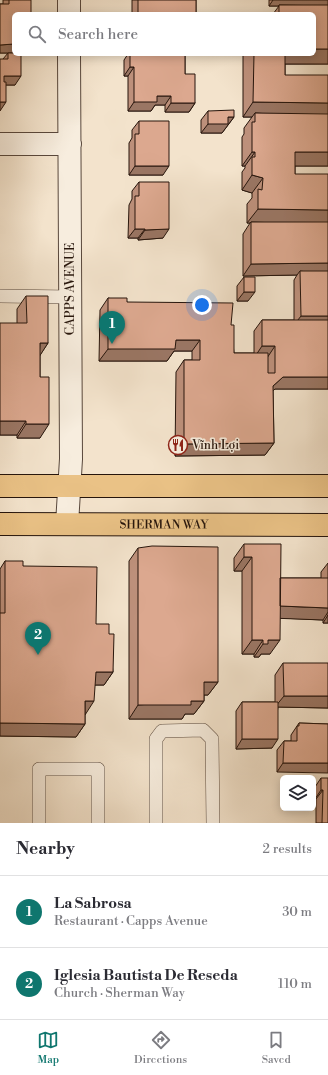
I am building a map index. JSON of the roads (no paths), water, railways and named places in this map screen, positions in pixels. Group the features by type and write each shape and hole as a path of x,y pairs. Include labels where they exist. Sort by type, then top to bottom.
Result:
{"main road":[{"path":"0,486 328,486"},
{"name":"SHERMAN WAY","path":"0,524 328,525"}],"street":[{"path":"69,0 69,12"},
{"name":"CAPPS AVENUE","path":"67,524 69,486 70,297 69,56"},
{"path":"0,144 70,144"}],"lane":[{"path":"0,296 70,297"},
{"path":"156,823 156,738 162,731 203,730 212,739 213,823"},
{"path":"39,823 39,769 98,769 98,823"}],"place":[{"name":"La Sabrosa","path":"112,344"},
{"name":"Vĩnh Lợi","path":"178,445"},
{"name":"Iglesia Bautista De Reseda","path":"38,655"}]}
